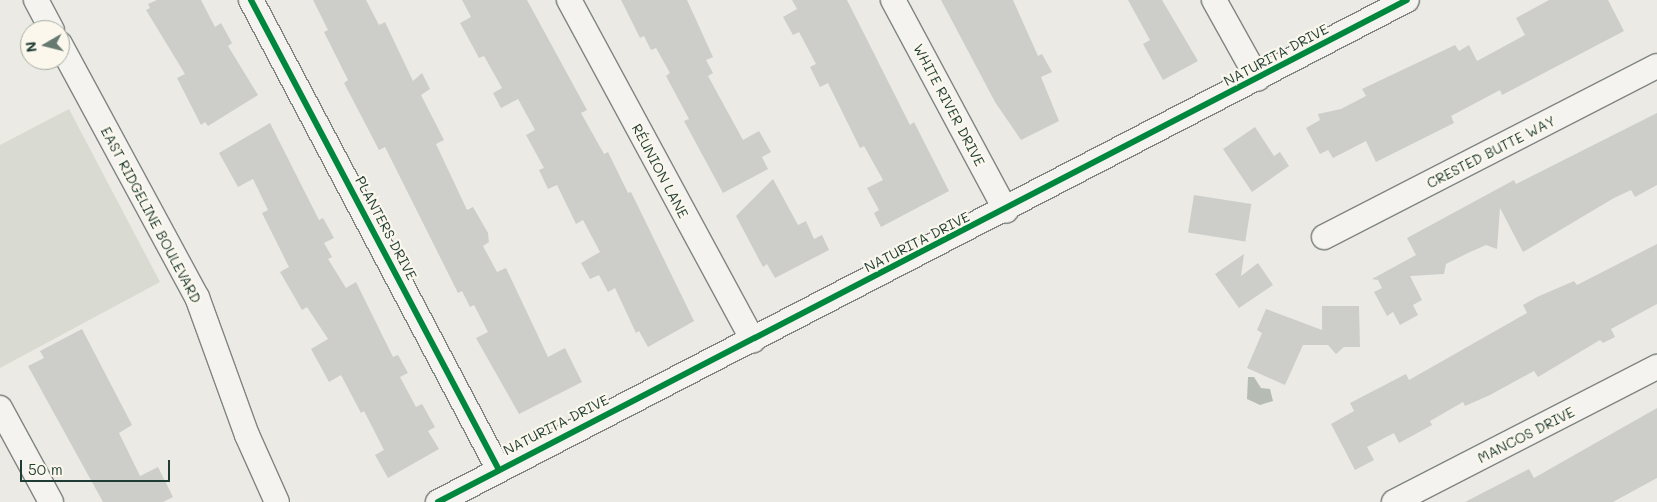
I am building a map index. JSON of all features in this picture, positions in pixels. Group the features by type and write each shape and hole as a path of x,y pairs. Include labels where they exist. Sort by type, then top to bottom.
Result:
{"street":[{"path":"36,0 47,20"},
{"name":"PLANTERS DRIVE","path":"251,0 498,468"},
{"name":"RÉUNION LANE","path":"570,0 752,341"},
{"name":"WHITE RIVER DRIVE","path":"893,0 1006,211"},
{"path":"1214,0 1258,79"},
{"name":"NATURITA DRIVE","path":"438,502 498,468 1006,211 1407,0"},
{"name":"EAST RIDGELINE BOULEVARD","path":"70,62 197,297 247,435 277,502"},
{"name":"CRESTED BUTTE WAY","path":"1324,237 1657,66"},
{"name":"MANCOS DRIVE","path":"1394,502 1657,367"},
{"path":"0,408 51,502"}],"shaded area":[{"path":"69,109 160,282 0,368 0,145"},
{"path":"1248,377 1254,377 1261,388 1270,389 1273,401 1260,405 1247,399"}],"building":[{"path":"157,0 201,0 215,27 221,23 232,43 228,46 258,95 208,126 205,122 201,125 177,78 185,74 146,10 150,8 148,4"},
{"path":"313,0 366,0 379,25 385,22 413,81 422,73 430,89 421,95 444,140 436,144 467,210 473,207 488,233 489,242 483,246 497,272 506,268 548,357 565,348 582,382 519,414 476,338 488,332 474,305 470,307 462,291 458,293 385,147 379,150 344,83 348,80 324,32 328,30"},
{"path":"462,0 527,0 587,110 581,113 604,154 608,152 628,193 631,192 694,321 648,347 639,331 636,333 615,288 608,292 599,275 590,279 581,263 600,252 583,220 576,224 557,185 548,189 539,170 544,168 526,135 535,130 518,99 501,108 493,93 502,88 484,56 479,58 460,23 471,17"},
{"path":"621,0 687,0 713,57 706,60 713,73 708,76 743,140 759,131 771,152 762,157 768,169 723,193 684,121 689,119 666,76 670,73 656,48 651,50 644,36 640,38"},
{"path":"792,0 847,0 910,125 914,122 949,191 881,227 874,213 879,210 867,188 883,180 864,146 860,148 828,83 820,87 810,67 816,64 799,32 793,35 783,17 797,9"},
{"path":"941,0 1013,0 1038,56 1042,54 1052,72 1041,77 1059,121 1021,140 995,102"},
{"path":"1128,0 1162,0 1198,61 1163,80 1143,44 1150,40"},
{"path":"1549,0 1608,0 1624,31 1502,95 1500,90 1451,116 1454,123 1376,162 1366,141 1333,158 1328,150 1320,154 1306,128 1320,120 1318,114 1341,109 1366,96 1362,89 1455,45 1459,51 1469,45 1477,61 1525,35 1516,18"},
{"path":"1657,113 1657,185 1635,197 1631,190 1614,198 1523,252 1500,208 1497,249 1486,245 1470,252 1446,264 1444,274 1410,276 1422,300 1413,305 1418,315 1400,325 1393,312 1387,316 1374,292 1382,288 1378,280 1372,279 1416,255 1407,238 1514,180 1516,184"},
{"path":"270,123 319,220 323,218 334,238 324,243 332,257 328,259 346,288 356,282 393,357 398,355 408,373 400,377 416,407 422,404 435,427 428,431 439,449 388,478 375,455 384,450 364,411 361,413 341,375 329,382 311,349 328,339 307,307 302,310 280,272 289,267 262,213 268,210 253,179 238,187 219,153"},
{"path":"1255,127 1274,156 1280,152 1289,166 1252,192 1223,149"},
{"path":"773,179 798,225 806,221 814,239 822,235 829,250 775,278 767,264 763,267 736,216"},
{"path":"1194,195 1251,204 1245,242 1188,233"},
{"path":"1657,244 1657,304 1611,329 1615,337 1603,343 1600,340 1538,377 1534,371 1465,406 1463,402 1430,421 1432,425 1399,443 1394,433 1367,447 1374,460 1355,470 1331,424 1354,411 1350,403 1406,374 1409,380 1527,313 1523,305 1537,297 1574,281 1577,285"},
{"path":"1244,254 1241,276 1258,263 1273,285 1239,308 1215,274"},
{"path":"1322,306 1359,306 1360,347 1344,347 1336,354 1328,345 1303,345 1285,385 1247,368 1262,333 1257,330 1266,309 1322,330"},
{"path":"82,329 132,425 119,433 140,476 158,467 173,497 163,502 103,502 28,366 44,358 40,351"},
{"path":"1657,408 1657,478 1613,502 1465,502 1529,469 1534,478"}],"cycle path":[{"path":"251,0 498,468"},
{"path":"438,502 1407,0"}]}
